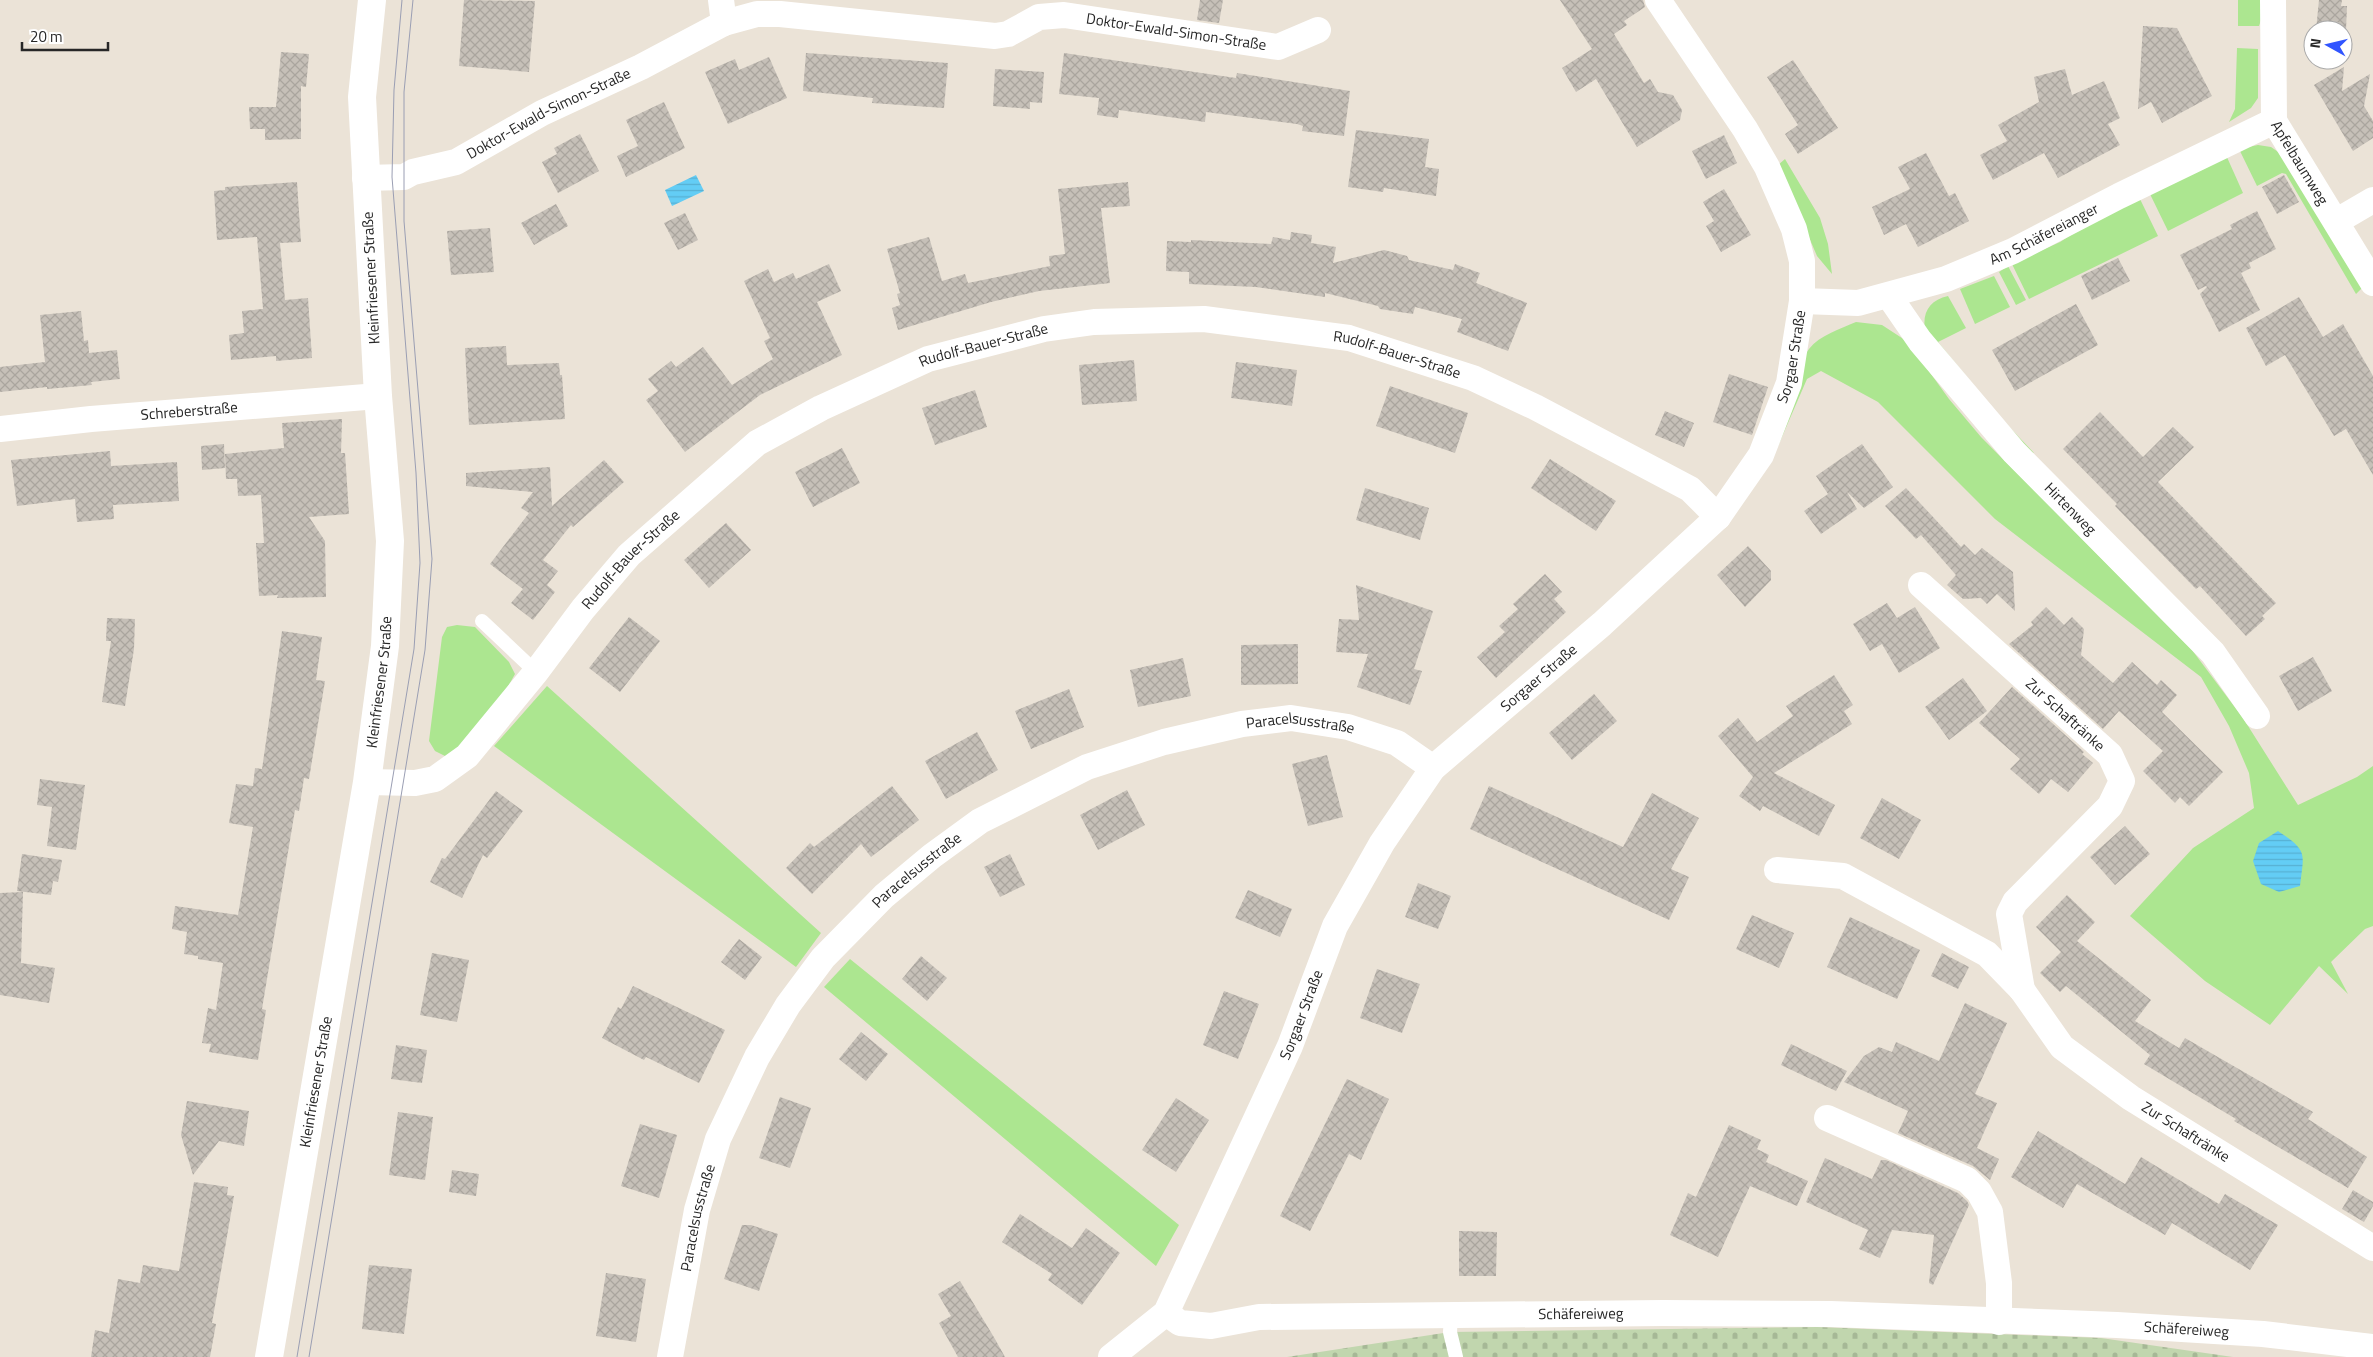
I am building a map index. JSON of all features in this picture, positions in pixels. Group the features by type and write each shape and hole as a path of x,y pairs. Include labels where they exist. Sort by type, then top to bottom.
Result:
{"street":[{"name":"Kleinfriesener Straße","path":"269,1357 367,782 385,646 390,541 378,396 362,97 372,0"},
{"name":"Sorgaer Straße","path":"1112,1357 1166,1313 1290,1046 1335,926 1382,843 1434,768 1587,637 1718,518 1761,455 1789,383 1802,301 1802,261 1794,229 1768,167 1658,0"},
{"name":"Apfelbaumweg","path":"2273,0 2274,121 2337,221 2373,283"},
{"name":"Doktor-Ewald-Simon-Straße","path":"365,178 404,177 413,172 456,162 542,113 641,67 722,11 780,14 995,36 1008,34 1032,10 1039,16 1064,15 1278,47 1318,30"},
{"name":"Am Schäfereianger","path":"1802,301 1858,303 1946,279 2014,251 2119,196 2274,121"},
{"path":"2337,221 2373,200"},
{"name":"Hirtenweg","path":"1889,296 1920,341 2014,452 2213,653 2257,716"},
{"name":"Rudolf-Bauer-Straße","path":"367,782 414,783 435,779 467,756 536,672 583,608 629,555 757,443 821,408 928,359 1044,329 1094,322 1204,319 1349,338 1404,354 1473,378 1535,407 1690,489 1718,518"},
{"name":"Schreberstraße","path":"0,430 91,418 378,396"},
{"name":"Zur Schaftränke","path":"1921,585 2110,755 2122,781 2110,806 2015,902 2008,914 2022,990"},
{"name":"Paracelsusstraße","path":"670,1357 697,1210 718,1139 757,1057 788,1005 823,958 884,896 932,856 980,821 1087,768 1164,742 1242,724 1291,718 1348,727 1397,743 1434,768"},
{"name":"Zur Schaftränke","path":"1777,870 1843,876 1987,954 2022,990 2062,1047 2131,1098 2373,1248"},
{"path":"1827,1118 1967,1180 1979,1192 1990,1212 1999,1283 2000,1322"},
{"name":"Schäfereiweg","path":"1166,1313 1180,1324 1211,1326 1259,1317 1664,1313 1821,1314 2116,1325 2263,1334 2373,1347"}],"lane":[{"path":"482,620 536,672"},
{"path":"1452,1316 1450,1332 1453,1356"}],"green space":[{"path":"2238,0 2263,0 2263,14 2259,26 2238,26"},
{"path":"2237,48 2258,49 2258,98 2251,108 2229,122 2235,109"},
{"path":"2258,145 2271,147 2284,156 2362,288 2356,294 2286,174 2282,173 2257,186 2239,149"},
{"path":"2226,155 2243,193 2168,231 2149,192"},
{"path":"1785,159 1820,218 1828,244 1832,274 1817,256 1778,165"},
{"path":"2140,199 2158,236 2029,299 2012,264 2060,242 2104,214"},
{"path":"2008,266 2026,300 2016,305 1999,272"},
{"path":"1994,276 2010,307 1975,324 1960,289"},
{"path":"1948,296 1966,328 1938,342 1999,416 1925,330 1926,312 1936,300"},
{"path":"1856,322 1882,325 1908,342 1949,399 1981,437 2192,650 2243,718 2298,805 2357,777 2373,766 2373,926 2365,929 2331,962 2348,994 2319,966 2270,1025 2205,981 2130,916 2193,848 2254,808 2249,773 2229,726 2201,677 1995,519 1878,402 1821,371 1807,379 1778,446 1800,368 1809,349 1824,336"},
{"path":"1999,416 2034,453 2030,452"},
{"path":"457,625 475,627 509,662 515,674 506,690 463,748 447,757 435,751 429,741 442,637 447,627"},
{"path":"547,686 821,933 796,967 494,746"},
{"path":"850,959 1179,1225 1156,1266 824,987"},
{"path":"1817,1327 2101,1338 2233,1357 1287,1357 1450,1332"}],"water":[{"path":"696,175 704,191 672,206 665,190"},
{"path":"2278,831 2295,843 2302,853 2303,859 2300,886 2279,892 2261,884 2253,861 2259,843"}],"building":[{"path":"464,0 535,1 529,72 459,66"},
{"path":"1200,0 1223,0 1219,23 1197,20"},
{"path":"1560,0 1643,0 1645,7 1624,21 1627,25 1614,34 1644,83 1650,79 1658,92 1673,95 1682,110 1680,120 1637,147 1596,79 1576,92 1562,68 1592,49"},
{"path":"2319,0 2342,0 2341,6 2347,6 2346,20 2317,20"},
{"path":"2143,26 2177,28 2212,96 2162,123 2151,102 2138,109"},
{"path":"281,52 309,54 306,87 301,86 301,139 265,140 265,129 250,129 249,107 276,107"},
{"path":"806,53 948,63 944,108 872,103 873,98 803,91"},
{"path":"1064,53 1236,78 1237,73 1350,91 1344,136 1302,131 1303,126 1297,124 1206,112 1205,122 1119,110 1118,118 1097,115 1099,98 1059,94"},
{"path":"769,57 787,98 728,124 705,72 735,59 739,70"},
{"path":"1793,60 1838,128 1798,154 1785,134 1798,125 1767,77"},
{"path":"995,69 1044,72 1042,103 1030,102 1030,109 993,106"},
{"path":"2065,69 2072,95 2104,81 2120,118 2108,124 2120,145 2058,178 2044,153 1993,180 1980,155 2007,141 1998,125 2039,102 2034,77"},
{"path":"2339,70 2344,70 2342,91 2370,74 2364,106 2373,121 2373,138 2353,151 2314,85"},
{"path":"664,102 685,148 626,177 617,156 638,146 626,120"},
{"path":"1356,130 1429,139 1425,167 1439,169 1436,196 1384,188 1383,192 1348,187"},
{"path":"580,134 599,171 558,193 542,162 557,154 554,148"},
{"path":"1724,135 1737,163 1706,179 1692,151"},
{"path":"1926,153 1949,196 1955,193 1969,221 1918,247 1906,224 1884,235 1872,207 1910,189 1898,167"},
{"path":"2284,175 2299,202 2277,214 2262,187"},
{"path":"297,182 301,242 280,243 285,300 308,298 312,358 276,361 276,356 231,360 229,335 244,333 242,311 263,309 257,237 217,240 214,191 225,190 225,187"},
{"path":"1128,182 1130,206 1101,208 1110,283 1039,291 991,302 898,330 892,308 900,305 897,294 900,293 887,249 929,237 942,281 965,274 968,283 1050,266 1049,256 1065,254 1058,189"},
{"path":"1724,189 1751,235 1721,252 1706,226 1714,221 1703,202"},
{"path":"556,204 568,226 534,245 521,223"},
{"path":"2257,211 2276,249 2249,263 2251,268 2241,273 2260,310 2219,332 2200,294 2207,287 2198,290 2180,255 2232,229 2230,225"},
{"path":"685,213 698,240 678,250 664,223"},
{"path":"490,228 494,272 451,275 447,231"},
{"path":"1291,232 1312,235 1311,243 1336,247 1333,263 1384,250 1407,256 1409,260 1453,270 1455,264 1480,273 1476,283 1527,303 1508,351 1457,332 1462,319 1415,307 1413,314 1380,309 1378,306 1325,293 1325,297 1256,287 1189,284 1189,272 1166,271 1167,241 1191,242 1191,240 1271,244 1273,237 1290,240"},
{"path":"2118,258 2130,281 2092,300 2081,276"},
{"path":"829,264 841,291 817,302 842,355 760,395 685,452 646,400 658,391 648,379 671,361 676,367 703,347 732,385 773,359 764,341 770,338 744,281 768,269 774,282 793,273 796,279"},
{"path":"2299,297 2323,337 2343,324 2373,376 2373,475 2346,429 2334,436 2285,355 2266,366 2246,328"},
{"path":"2076,304 2098,345 2015,391 1992,350"},
{"path":"81,311 84,341 88,340 89,353 117,350 120,379 91,382 92,385 0,392 0,367 45,362 40,315"},
{"path":"506,346 507,365 559,363 560,375 562,375 565,419 469,425 465,348"},
{"path":"1134,360 1137,401 1082,405 1079,365"},
{"path":"1236,362 1297,370 1292,406 1231,398"},
{"path":"1729,374 1768,387 1752,435 1713,422"},
{"path":"1390,386 1468,413 1455,453 1376,426"},
{"path":"975,390 987,427 935,445 922,408"},
{"path":"1665,411 1694,423 1684,447 1655,435"},
{"path":"2100,412 2143,457 2173,427 2194,447 2158,482 2276,603 2262,616 2265,619 2246,636 2200,586 2196,589 2115,506 2117,504 2063,449"},
{"path":"342,419 341,453 345,453 349,514 309,517 325,541 326,597 277,598 278,595 259,596 256,543 264,543 261,495 238,496 237,479 226,479 225,454 284,448 282,423"},
{"path":"224,444 225,468 202,470 201,446"},
{"path":"1862,444 1893,487 1864,508 1847,492 1857,509 1821,534 1804,511 1828,494 1816,476"},
{"path":"842,448 860,483 813,507 795,472"},
{"path":"110,451 111,466 177,462 179,501 113,505 114,519 77,522 75,499 17,506 11,460"},
{"path":"1550,459 1616,501 1596,531 1531,488"},
{"path":"604,460 624,482 573,527 571,525 543,560 558,571 547,585 555,592 533,620 511,603 523,589 490,564 529,513 521,508 533,492 466,486 466,473 550,467 552,506"},
{"path":"1365,488 1429,508 1420,540 1356,520"},
{"path":"1906,488 1961,547 1964,544 1975,555 1982,548 2013,572 2015,611 1997,594 1987,604 1981,598 1963,599 1947,585 1956,575 1921,535 1916,539 1885,506"},
{"path":"726,523 751,550 709,588 684,560"},
{"path":"1748,546 1771,571 1771,580 1745,607 1717,575"},
{"path":"1545,574 1562,592 1554,599 1566,612 1496,678 1477,657 1505,632 1499,626 1518,609 1513,604"},
{"path":"1356,585 1433,611 1414,669 1422,671 1410,705 1357,687 1368,654 1336,652 1339,619 1359,620"},
{"path":"1887,603 1897,618 1915,607 1940,648 1899,673 1882,644 1870,651 1853,624"},
{"path":"2046,607 2064,625 2072,617 2084,629 2081,655 2113,683 2132,662 2157,685 2161,680 2177,695 2162,712 2223,772 2189,806 2180,797 2175,803 2143,771 2163,751 2119,711 2103,729 2009,644 2033,625 2031,622"},
{"path":"629,617 660,641 620,692 589,668"},
{"path":"107,618 135,619 134,649 125,706 102,702 111,641 106,641"},
{"path":"282,631 322,637 316,680 325,681 309,779 304,778 299,811 295,810 262,1009 266,1010 258,1060 209,1052 211,1044 202,1043 208,1008 216,1010 223,963 198,959 198,956 184,954 187,932 172,929 175,906 238,915 253,827 229,823 236,784 253,786 255,768 262,769"},
{"path":"1298,644 1298,684 1241,685 1241,645"},
{"path":"2313,657 2332,691 2298,711 2279,676"},
{"path":"1183,658 1191,696 1138,707 1130,670"},
{"path":"1834,675 1853,705 1844,711 1852,724 1774,773 1835,805 1819,836 1763,806 1760,811 1739,796 1753,777 1718,736 1738,718 1757,742 1793,716 1786,706"},
{"path":"1963,678 1987,711 1949,740 1925,707"},
{"path":"2012,687 2084,752 2082,754 2093,763 2068,792 2051,779 2039,794 2010,769 2020,759 1979,723"},
{"path":"1069,689 1084,727 1031,749 1015,711"},
{"path":"1594,694 1617,721 1572,760 1549,733"},
{"path":"977,732 998,770 946,799 925,761"},
{"path":"1327,755 1343,817 1308,826 1292,764"},
{"path":"40,779 85,785 76,850 47,846 52,807 37,805"},
{"path":"892,786 919,820 871,857 861,844 812,894 786,868 810,843 814,847"},
{"path":"1489,786 1623,847 1652,793 1699,818 1671,869 1689,877 1669,920 1470,829"},
{"path":"1127,790 1145,825 1098,850 1080,815"},
{"path":"496,791 523,811 487,858 483,855 462,898 430,882 442,858 445,859"},
{"path":"1882,798 1921,820 1899,859 1860,838"},
{"path":"2125,826 2150,854 2115,885 2090,857"},
{"path":"22,854 62,860 58,882 53,881 51,895 17,891"},
{"path":"1010,854 1025,885 1000,897 984,867"},
{"path":"1418,883 1451,896 1438,929 1405,917"},
{"path":"1248,890 1292,909 1280,937 1235,918"},
{"path":"23,892 21,963 55,968 49,1003 0,995 0,893"},
{"path":"2067,895 2095,922 2077,941 2151,1000 2135,1021 2179,1048 2185,1038 2313,1112 2308,1119 2367,1157 2348,1188 2234,1121 2236,1119 2144,1064 2150,1055 2066,986 2060,992 2040,973 2061,952 2036,927"},
{"path":"1752,915 1794,933 1779,968 1736,949"},
{"path":"1850,917 1920,950 1897,999 1827,967"},
{"path":"739,939 762,957 745,980 721,962"},
{"path":"432,953 469,960 457,1022 420,1015"},
{"path":"1942,953 1969,967 1958,989 1931,976"},
{"path":"921,956 947,978 927,1001 902,979"},
{"path":"1377,969 1420,984 1402,1033 1360,1018"},
{"path":"633,986 725,1030 699,1083 646,1057 644,1060 602,1038 618,1007 621,1009"},
{"path":"1224,991 1259,1004 1238,1059 1203,1045"},
{"path":"1965,1003 2007,1023 1975,1094 1997,1103 1977,1148 1999,1159 1990,1180 1973,1166 1898,1133 1908,1111 1844,1082 1864,1056 1879,1047 1892,1052 1896,1042 1939,1061"},
{"path":"861,1032 888,1054 866,1081 839,1059"},
{"path":"1791,1044 1847,1071 1836,1091 1781,1065"},
{"path":"396,1045 427,1050 422,1083 391,1079"},
{"path":"1347,1079 1389,1099 1361,1160 1349,1154 1310,1231 1280,1216"},
{"path":"780,1097 811,1108 790,1168 759,1158"},
{"path":"1176,1098 1209,1120 1176,1172 1142,1150"},
{"path":"187,1101 249,1111 244,1146 219,1141 193,1175 181,1135"},
{"path":"398,1112 433,1117 425,1180 389,1175"},
{"path":"640,1124 677,1135 659,1198 621,1186"},
{"path":"1729,1125 1761,1140 1757,1149 1769,1155 1766,1162 1808,1181 1797,1206 1750,1186 1718,1257 1670,1235 1688,1193 1696,1197"},
{"path":"2038,1131 2125,1184 2141,1157 2219,1204 2225,1194 2278,1225 2250,1270 2172,1223 2165,1235 2077,1184 2063,1208 2011,1177"},
{"path":"1825,1158 1872,1179 1881,1160 1886,1160 1958,1193 1967,1201 1969,1205 1933,1285 1929,1283 1934,1235 1892,1230 1880,1258 1859,1249 1868,1230 1806,1202"},
{"path":"452,1170 479,1174 476,1196 449,1192"},
{"path":"194,1182 228,1187 227,1195 234,1196 212,1323 216,1324 210,1357 91,1357 95,1330 109,1333 118,1279 140,1283 143,1265 179,1271"},
{"path":"2353,1190 2373,1202 2373,1206 2364,1222 2342,1209"},
{"path":"1020,1214 1072,1248 1086,1228 1120,1253 1082,1305 1048,1280 1052,1274 1002,1242"},
{"path":"742,1225 751,1225 778,1234 759,1291 724,1279"},
{"path":"1459,1231 1497,1232 1496,1276 1459,1276"},
{"path":"369,1265 412,1269 404,1334 362,1329"},
{"path":"606,1273 646,1279 636,1342 596,1336"},
{"path":"960,1281 1005,1357 958,1357 939,1323 951,1316 938,1294"}],"tram line":[{"path":"297,1357 414,649 420,563 416,473 392,177 394,90 402,0"},
{"path":"309,1357 425,650 432,559 404,221 404,92 413,0"}]}
